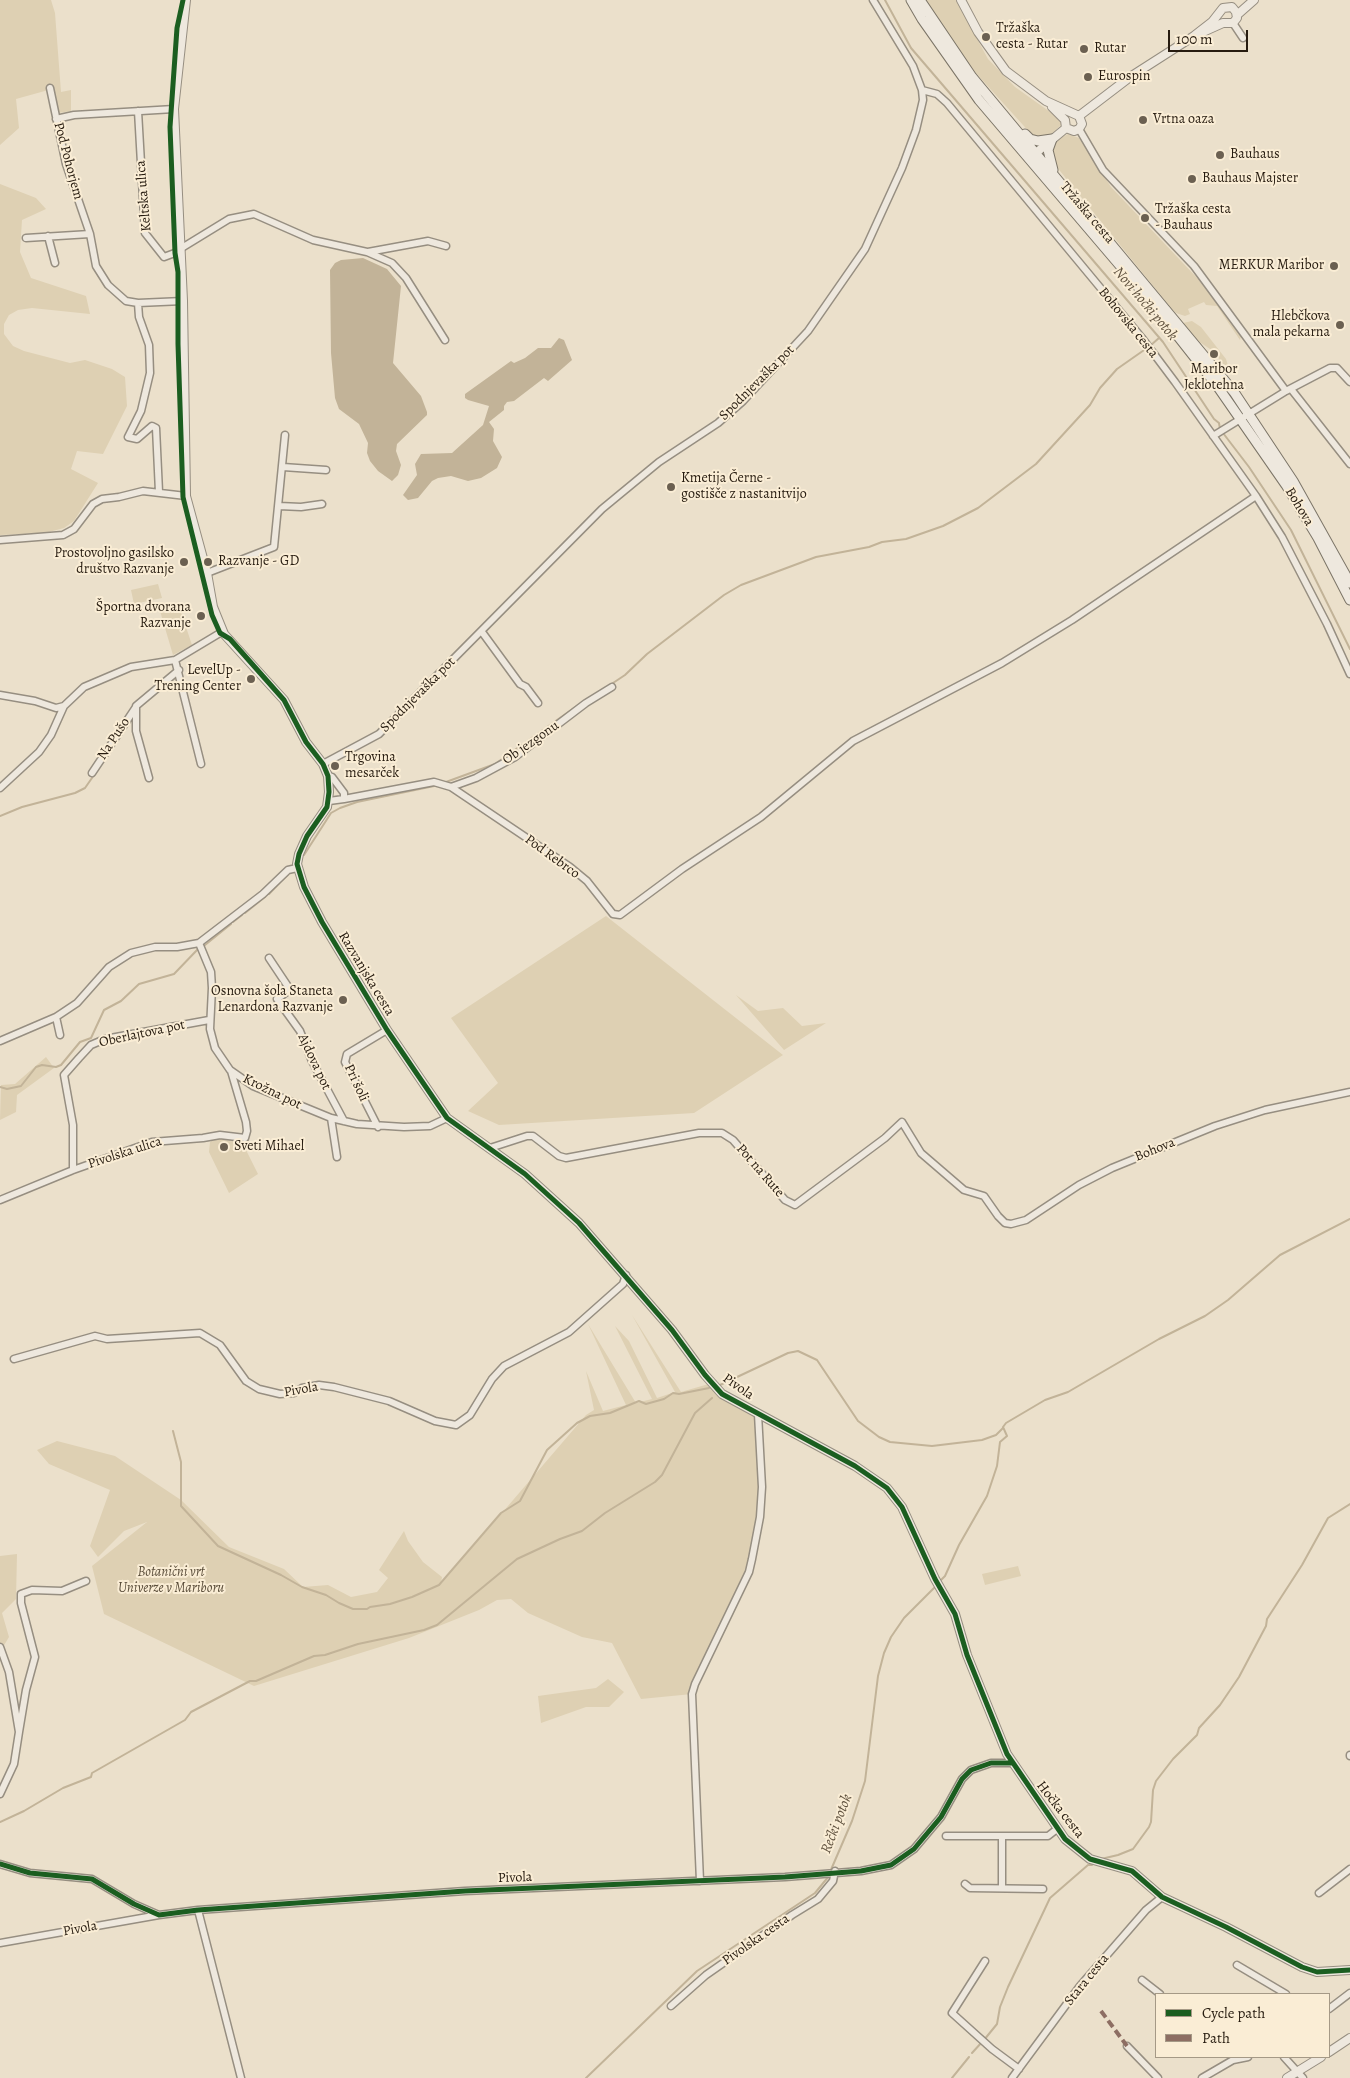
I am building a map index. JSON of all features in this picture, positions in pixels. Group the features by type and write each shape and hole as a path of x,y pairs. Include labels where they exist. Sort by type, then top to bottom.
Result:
{"main road":[{"name":"Tržaška cesta","path":"911,0 922,19 979,100 1152,302 1240,418"},
{"name":"Tržaška cesta","path":"920,0 972,77 1156,296 1249,413"},
{"path":"1008,121 1017,125 1030,139 1038,141 1052,139 1048,150 1053,173"},
{"name":"Bohova","path":"1249,413 1293,481 1350,583"},
{"name":"Bohova","path":"1240,418 1291,493 1318,538 1350,600"}],"street":[{"path":"0,1041 56,1018 77,1003 109,967 131,953 155,947 177,947 199,943 263,894 288,870 298,868 298,854 302,845 329,801 328,776 323,764 306,742 284,700 222,634 213,607 207,573 186,496 183,301 174,109 186,0"},
{"path":"873,0 913,66 922,90"},
{"path":"961,0 978,32 996,59 1021,84 1046,101 1071,114 1080,116"},
{"path":"1194,36 1219,14 1223,8 1253,0"},
{"path":"1233,23 1237,15 1253,0"},
{"path":"1232,7 1237,15"},
{"path":"1219,14 1223,23"},
{"path":"1080,116 1130,76 1194,36 1223,23 1233,23"},
{"path":"1233,23 1243,38"},
{"name":"Pod Pohorjem","path":"50,88 66,164 90,234 96,266 108,285 126,301 138,303 183,301"},
{"name":"Bohovska cesta","path":"922,90 936,94 947,103 1151,350 1214,435 1282,537 1327,624 1350,674"},
{"name":"Spodnjevaška pot","path":"323,764 379,734 602,509 658,462 724,418 743,401 808,331 865,249 916,130 923,100 922,90"},
{"path":"1046,101 1071,131 1079,129 1082,124 1080,116"},
{"path":"56,119 74,115 174,109"},
{"name":"Keltska ulica","path":"138,111 145,233 164,257 180,250"},
{"path":"1029,160 1052,139 1071,114"},
{"path":"1079,129 1103,170 1194,266 1289,390 1350,464"},
{"path":"180,250 229,219 254,214 313,240 367,252 392,263 406,278 445,340"},
{"path":"26,238 90,234"},
{"path":"48,236 55,263"},
{"path":"367,252 428,241 446,246"},
{"path":"138,303 139,316 147,337 150,365 141,411 128,438 137,439 152,426 156,428 159,492"},
{"path":"1214,435 1240,418 1330,368 1337,368 1350,382"},
{"path":"207,573 274,547 285,435"},
{"path":"282,467 326,470"},
{"path":"0,540 50,538 63,535 74,529 93,504 102,499 143,491 186,496"},
{"name":"Pod Rebrco","path":"445,785 570,868 586,882 613,914 623,913 682,869 761,817 853,741 1002,663 1072,620 1256,496"},
{"path":"279,506 301,507 322,504"},
{"path":"482,632 520,684 526,687 538,704"},
{"path":"0,788 40,752 51,735 64,706 84,687 116,672 132,667 175,660 222,634"},
{"path":"175,660 202,764"},
{"name":"Na Pušo","path":"92,773 122,724 136,706 179,670"},
{"name":"Ob jezgonu","path":"344,799 445,785 483,774 515,757 586,703 612,687"},
{"path":"0,695 35,701 56,708 64,706"},
{"path":"136,706 136,731 149,778"},
{"path":"328,776 343,789 344,799 329,801"},
{"name":"Razvanjska cesta","path":"298,868 304,887 322,922 387,1030 447,1118 525,1174 579,1223 626,1275"},
{"name":"Krožna pot","path":"199,943 211,972 212,988 209,1020 215,1048 230,1070 254,1086 331,1118 344,1121 378,1127 430,1126 447,1118"},
{"name":"Ajdova pot","path":"269,958 289,988 288,991 277,999 300,1030 312,1061 344,1121"},
{"path":"56,1018 60,1035"},
{"name":"Oberlajtova pot","path":"73,1170 73,1125 64,1075 79,1058 91,1045 105,1039 209,1020"},
{"name":"Pri šoli","path":"378,1127 346,1067 345,1057 387,1030"},
{"name":"Pivolska ulica","path":"0,1200 73,1170 152,1142 220,1135 245,1138 247,1131 246,1122 230,1070"},
{"name":"Bohova","path":"984,1196 1005,1223 1017,1224 1079,1185 1112,1168 1215,1126 1265,1110 1350,1092"},
{"path":"331,1118 337,1157"},
{"name":"Pot na Rute","path":"490,1148 527,1136 533,1136 559,1156 566,1158 699,1133 716,1132 733,1140 778,1192 790,1204 795,1204 885,1138 902,1122 921,1153 964,1190 984,1196"},
{"name":"Pivola","path":"14,1359 95,1336 107,1339 200,1332 220,1345 246,1381 259,1389 280,1394 294,1394 302,1388 318,1385 334,1386 389,1401 435,1421 456,1425 470,1415 492,1380 504,1366 569,1332 622,1284 626,1275 672,1330 717,1389 758,1414 872,1476 887,1488 902,1507 935,1579"},
{"name":"Pivola","path":"700,1881 692,1694 698,1677 749,1572 760,1518 762,1487 758,1414"},
{"name":"Hočka cesta","path":"935,1579 955,1614 967,1655 984,1700 1013,1763 1057,1829 1079,1852 1099,1862 1132,1871 1162,1897 1302,1967 1318,1972 1350,1970"},
{"path":"0,1794 14,1764 26,1690 35,1657 33,1643 22,1608 21,1594 27,1591 62,1592 86,1580"},
{"path":"0,1647 9,1672 19,1732"},
{"path":"834,1871 879,1868 902,1859 932,1830 962,1779 971,1770 990,1763 1013,1763"},
{"name":"Hočka cesta","path":"946,1836 1048,1836 1057,1829"},
{"path":"1002,1836 1002,1888"},
{"path":"0,1864 30,1873 92,1879 134,1904 159,1915"},
{"path":"1319,1893 1350,1869"},
{"name":"Pivola","path":"0,1943 198,1910 465,1891 700,1881 834,1871"},
{"name":"Pivolska cesta","path":"671,2006 706,1975 818,1899 833,1881 834,1871"},
{"path":"965,1884 970,1888 1043,1889"},
{"name":"Stara cesta","path":"1012,2078 1080,1986 1146,1910 1162,1897"},
{"path":"198,1910 241,2078"},
{"path":"985,1961 952,2013 992,2049 1019,2068"},
{"path":"1236,1965 1284,1993"},
{"path":"1142,1980 1159,1993"},
{"path":"1330,2008 1350,1993"},
{"path":"1330,2051 1350,2038"},
{"path":"1127,2046 1158,2078"},
{"path":"1202,2078 1232,2058"},
{"path":"1285,2058 1303,2078"},
{"path":"1287,2078 1318,2058"}],"green space":[{"path":"0,0 51,0 55,13 61,92 71,90 71,111 58,113 52,89 16,99 19,128 0,145"},
{"path":"925,0 956,0 988,59 1015,87 1060,119 1061,125 1049,136 1039,138 1033,136 964,60"},
{"path":"1068,134 1079,138 1111,187 1199,280 1241,336 1240,340 1217,306 1206,305 1204,302 1188,309 1190,314 1185,316 1176,313 1171,308 1056,166 1051,148 1056,140"},
{"path":"0,184 36,198 46,209 22,220 20,252 31,278 86,296 90,314 32,308 18,310 9,315 4,324 4,334 13,346 24,351 70,363 85,360 112,369 125,377 127,406 103,454 77,451 71,469 98,483 74,521 64,528 45,533 0,535"},
{"path":"1192,321 1201,327 1226,359 1228,366 1223,364 1213,351 1195,339 1183,323"},
{"path":"158,584 162,598 134,604 131,590"},
{"path":"179,606 192,645 173,655 160,611"},
{"path":"606,916 783,1055 694,1113 499,1125 468,1111 498,1083 451,1018"},
{"path":"736,995 758,1011 783,1008 802,1026 826,1023 784,1050"},
{"path":"46,1057 54,1068 17,1095 16,1112 0,1120 1,1085 15,1084"},
{"path":"227,1137 237,1144 243,1144 258,1174 229,1193 209,1152 210,1142 213,1139"},
{"name":"Botanični vrt Univerze v Mariboru","path":"632,1315 681,1392 712,1383 758,1414 762,1487 752,1559 692,1694 641,1699 612,1643 582,1637 528,1613 511,1599 497,1600 479,1610 409,1638 254,1686 104,1614 92,1566 147,1522 124,1531 98,1557 90,1546 110,1490 49,1464 37,1450 57,1441 115,1456 181,1500 229,1547 284,1569 303,1587 328,1585 351,1597 377,1592 388,1578 379,1570 404,1531 408,1541 423,1562 442,1577 441,1584 586,1415 594,1410 586,1371 603,1411 626,1405 588,1324 636,1403 652,1399 615,1326 629,1341 657,1398 675,1392"},
{"path":"17,1554 16,1599 2,1613 9,1637 0,1652 0,1556"},
{"path":"1018,1566 1021,1576 985,1585 982,1574"},
{"path":"608,1679 624,1692 609,1707 586,1707 541,1723 538,1696 596,1688"}],"shaded area":[{"path":"363,258 387,269 401,286 393,363 421,396 427,412 427,415 397,444 396,451 401,465 398,475 392,481 378,471 370,461 367,453 368,443 359,424 339,409 335,398 331,353 330,270 335,263 341,260"},
{"path":"559,338 564,340 572,360 548,381 544,378 514,401 507,402 504,410 489,422 494,429 493,441 502,457 497,468 481,478 468,481 451,476 438,478 432,481 418,498 408,500 403,495 417,475 415,464 421,454 452,453 483,425 489,406 468,400 465,398 465,394 511,361 514,363 525,358 538,348 551,348"}],"waterway":[{"name":"Novi hočki potok","path":"885,0 911,48 1163,342 1214,419 1219,423 1220,429"},
{"path":"1151,345 1159,338"},
{"path":"610,685 724,595 741,585 816,557 869,547 882,542 906,539 943,526 978,508 1036,464 1090,405 1100,388 1117,369 1147,348"},
{"name":"Novi hočki potok","path":"1223,433 1249,467 1291,530 1350,649"},
{"path":"446,782 495,764 581,703"},
{"path":"0,816 22,807 75,793 85,788 108,755"},
{"path":"304,855 331,813 340,808 357,802 439,785"},
{"path":"269,894 287,875"},
{"path":"245,913 265,897"},
{"path":"233,922 242,915"},
{"path":"205,945 231,924"},
{"path":"0,1087 7,1089 21,1086 36,1067 42,1065 56,1067 61,1065 80,1042 91,1038 104,1010 121,1001 139,984 174,974 198,949"},
{"path":"939,1582 945,1576 959,1545 987,1496 997,1466 1000,1442 1007,1436 1003,1427 1006,1423 1045,1400 1068,1392 1159,1339 1205,1316 1228,1300 1280,1255 1350,1219"},
{"path":"718,1386 788,1353 798,1351 817,1360 858,1421 879,1437 890,1442 932,1446 982,1440 996,1435 1003,1428"},
{"path":"173,1431 181,1462 181,1506 218,1546 281,1575 302,1587 326,1595 353,1609 367,1609 412,1597 439,1585 501,1513 520,1501 547,1450 577,1423 590,1416 610,1413 639,1401 646,1404 664,1399 673,1393 679,1394 709,1388"},
{"path":"0,1822 24,1811 63,1788 91,1777 92,1773 185,1720 191,1712 250,1681 256,1681 314,1656 325,1655 358,1644 424,1630 437,1625 517,1559 582,1531 605,1513 655,1482 662,1475 695,1413 712,1398"},
{"path":"1101,1859 1133,1849 1149,1827 1153,1790 1156,1781 1173,1759 1197,1735 1199,1728 1220,1705 1239,1677 1266,1626 1267,1619 1302,1565 1328,1518 1350,1504"},
{"name":"Rečki potok","path":"830,1872 852,1821 865,1781 878,1676 884,1653 891,1637 904,1618 936,1586"},
{"path":"984,2040 997,2024 1000,2007 1008,1987 1050,1898 1088,1865 1092,1865"},
{"name":"Rečki potok","path":"586,2078 697,1971 815,1893 829,1876"},
{"path":"972,2053 982,2042"},
{"path":"952,2078 969,2057"}],"marked path":[{"path":"1101,2011 1127,2046"}],"cycle path":[{"path":"183,0 177,28 170,127 175,253 178,272 178,344 183,497 212,615 220,633 230,639 284,700 306,742 323,764 328,776 329,792 327,807 307,836 297,864 304,887 322,922 387,1030 447,1118 525,1174 579,1223 672,1330 705,1375 722,1394 855,1466 887,1488 902,1507 935,1579 955,1614 967,1655 1007,1754 1065,1839 1090,1859 1132,1871 1162,1897 1226,1927 1302,1967 1317,1972 1350,1970"},
{"path":"0,1864 30,1873 92,1879 134,1904 159,1915 198,1910 465,1891 785,1877 861,1871 891,1865 914,1849 941,1817 962,1779 971,1770 991,1763 1013,1763"}],"place":[{"name":"Tržaška cesta - Rutar","path":"986,37"},
{"name":"Rutar","path":"1084,49"},
{"name":"Eurospin","path":"1088,77"},
{"name":"Vrtna oaza","path":"1143,120"},
{"name":"Bauhaus","path":"1220,155"},
{"name":"Bauhaus Majster","path":"1192,179"},
{"name":"Tržaška cesta - Bauhaus","path":"1145,218"},
{"name":"MERKUR Maribor","path":"1334,266"},
{"name":"Hlebčkova mala pekarna","path":"1340,325"},
{"name":"Maribor Jeklotehna","path":"1214,354"},
{"name":"Kmetija Černe - gostišče z nastanitvijo","path":"671,487"},
{"name":"Prostovoljno gasilsko društvo Razvanje","path":"184,562"},
{"name":"Razvanje - GD","path":"208,562"},
{"name":"Športna dvorana Razvanje","path":"201,616"},
{"name":"LevelUp - Trening Center","path":"251,679"},
{"name":"Trgovina mesarček","path":"335,766"},
{"name":"Osnovna šola Staneta Lenardona Razvanje","path":"343,1000"},
{"name":"Sveti Mihael","path":"224,1147"}]}
